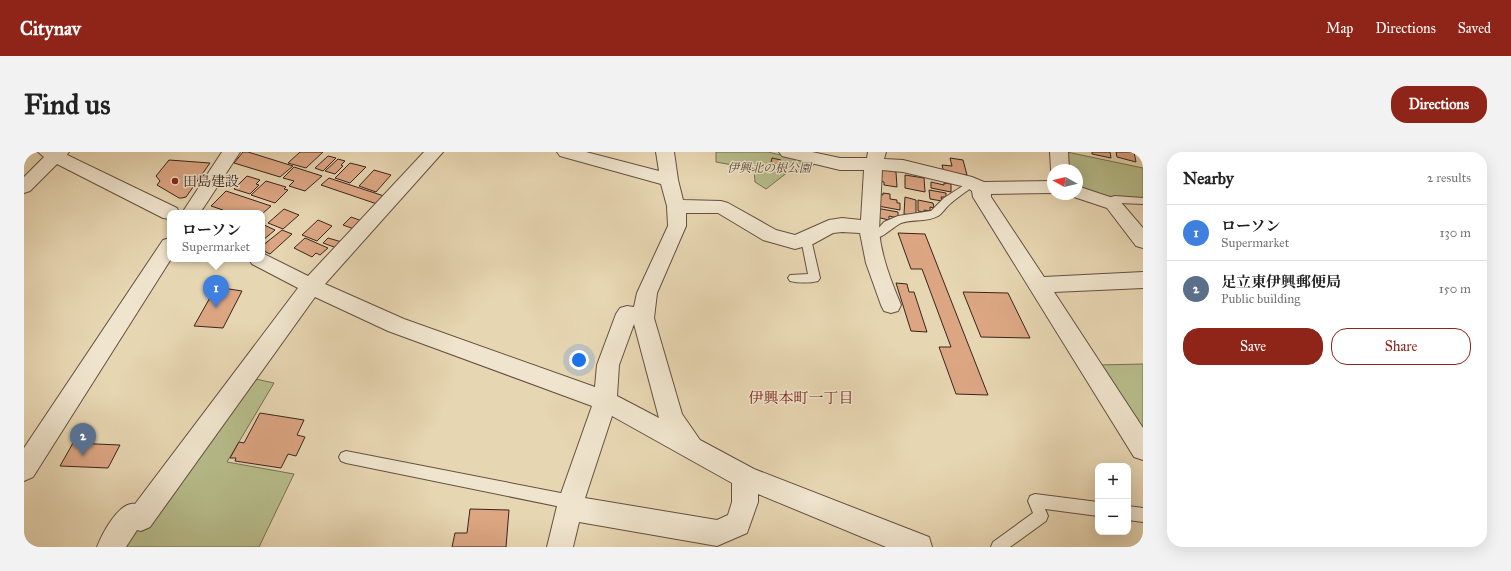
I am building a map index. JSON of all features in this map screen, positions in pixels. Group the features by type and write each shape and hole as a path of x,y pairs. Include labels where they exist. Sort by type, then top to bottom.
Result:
{"street":[{"path":"193,210 231,152"},
{"path":"110,547 131,516 141,518 311,286 434,152"},
{"path":"566,152 669,180"},
{"path":"665,152 669,180 676,206 677,226 647,293 643,318 671,419 693,449"},
{"path":"788,152 840,164 876,158 976,186 1047,187"},
{"path":"1059,152 1060,164"},
{"path":"24,187 54,153 167,212"},
{"path":"876,158 873,169 869,232 878,272 890,305"},
{"path":"976,186 1143,449"},
{"path":"1083,194 1113,204 1143,241"},
{"path":"676,206 721,208 746,220 770,236 795,242 829,227 842,225 857,226 869,232"},
{"path":"24,469 167,250"},
{"path":"265,262 311,286 396,325 605,401 745,477 919,547"},
{"path":"1038,285 1143,280"},
{"path":"560,547 570,505 605,401 608,365 627,314 643,318"},
{"path":"570,505 717,533 738,524 746,502 745,477"}],"lane":[{"path":"869,232 879,234 888,225 902,219 934,214 948,200 976,186"},
{"path":"1113,204 1115,200 1143,201"},
{"path":"794,278 814,278 806,238"},
{"path":"346,458 570,505"},
{"path":"998,547 1041,516 1036,501 1095,509"},
{"path":"1131,513 1143,515"}],"green space":[{"name":"伊興北の根公園","path":"716,152 768,152 815,163 809,171 788,172 766,189 755,182 754,169 716,162"},
{"path":"1067,152 1143,168 1143,199 1107,198 1083,190 1083,164 1068,164"},
{"path":"1143,364 1143,435 1097,365"},
{"path":"251,378 274,383 227,462 294,474 259,547 118,547"}],"building":[{"path":"243,152 248,152 293,166 280,177 234,163"},
{"path":"300,152 323,152 306,168 288,163"},
{"path":"1092,152 1110,152 1111,158 1092,154"},
{"path":"1116,152 1134,152 1136,162 1117,157"},
{"path":"328,156 336,158 323,171 315,168"},
{"path":"772,158 781,160 779,165 771,163"},
{"path":"950,158 963,160 967,175 944,173 942,165 952,166"},
{"path":"338,159 345,161 341,165 343,166 335,174 325,171"},
{"path":"169,160 210,163 186,197 179,198 157,185 160,181 156,176"},
{"path":"350,163 366,167 350,183 335,178"},
{"path":"294,167 322,176 305,191 289,186 294,181 283,178"},
{"path":"880,169 896,172 897,187 884,185 884,182 880,181"},
{"path":"374,170 391,175 376,192 359,186"},
{"path":"905,175 924,178 925,192 905,188"},
{"path":"247,176 260,180 256,184 259,185 250,194 234,189"},
{"path":"329,178 384,196 377,204 321,185"},
{"path":"266,181 286,187 284,189 288,190 275,203 251,195"},
{"path":"931,182 944,185 944,183 951,184 951,192 931,188"},
{"path":"929,190 946,193 946,197 941,197 942,201 930,199"},
{"path":"226,191 271,206 265,211 265,210 223,210 211,206"},
{"path":"883,193 890,194 890,199 897,200 897,203 900,203 900,210 878,206 878,194 883,195"},
{"path":"905,197 916,200 916,213 910,215 904,214"},
{"path":"918,200 933,203 934,208 930,207 930,211 918,211"},
{"path":"876,208 898,212 898,218 889,216 889,220 876,217"},
{"path":"284,209 299,215 283,229 268,223"},
{"path":"351,217 362,221 354,229 343,225"},
{"path":"318,220 332,226 317,241 302,235"},
{"path":"265,225 275,230 265,238"},
{"path":"282,230 292,234 270,254 265,252 265,244"},
{"path":"898,233 925,234 988,395 956,394 939,347 951,347 922,269 911,269"},
{"path":"305,238 328,248 320,255 316,253 312,257 294,248"},
{"path":"328,238 342,242 337,248 323,243"},
{"path":"896,283 907,284 909,292 914,292 927,332 911,331"},
{"path":"216,287 242,291 223,328 194,326"},
{"path":"963,292 1008,293 1030,338 981,337"},
{"path":"260,413 304,420 297,435 305,437 296,456 288,454 281,468 235,461 236,458 230,458 239,442 244,443"},
{"path":"73,443 120,445 108,468 60,466"},
{"path":"470,509 509,510 506,547 452,547 455,533 467,533"}],"place":[{"name":"田島建設","path":"175,181"},
{"name":"ローソン","path":"216,308"},
{"name":"足立東伊興郵便局","path":"83,456"}],"district":[{"name":"伊興本町一丁目","path":"801,398"}]}
